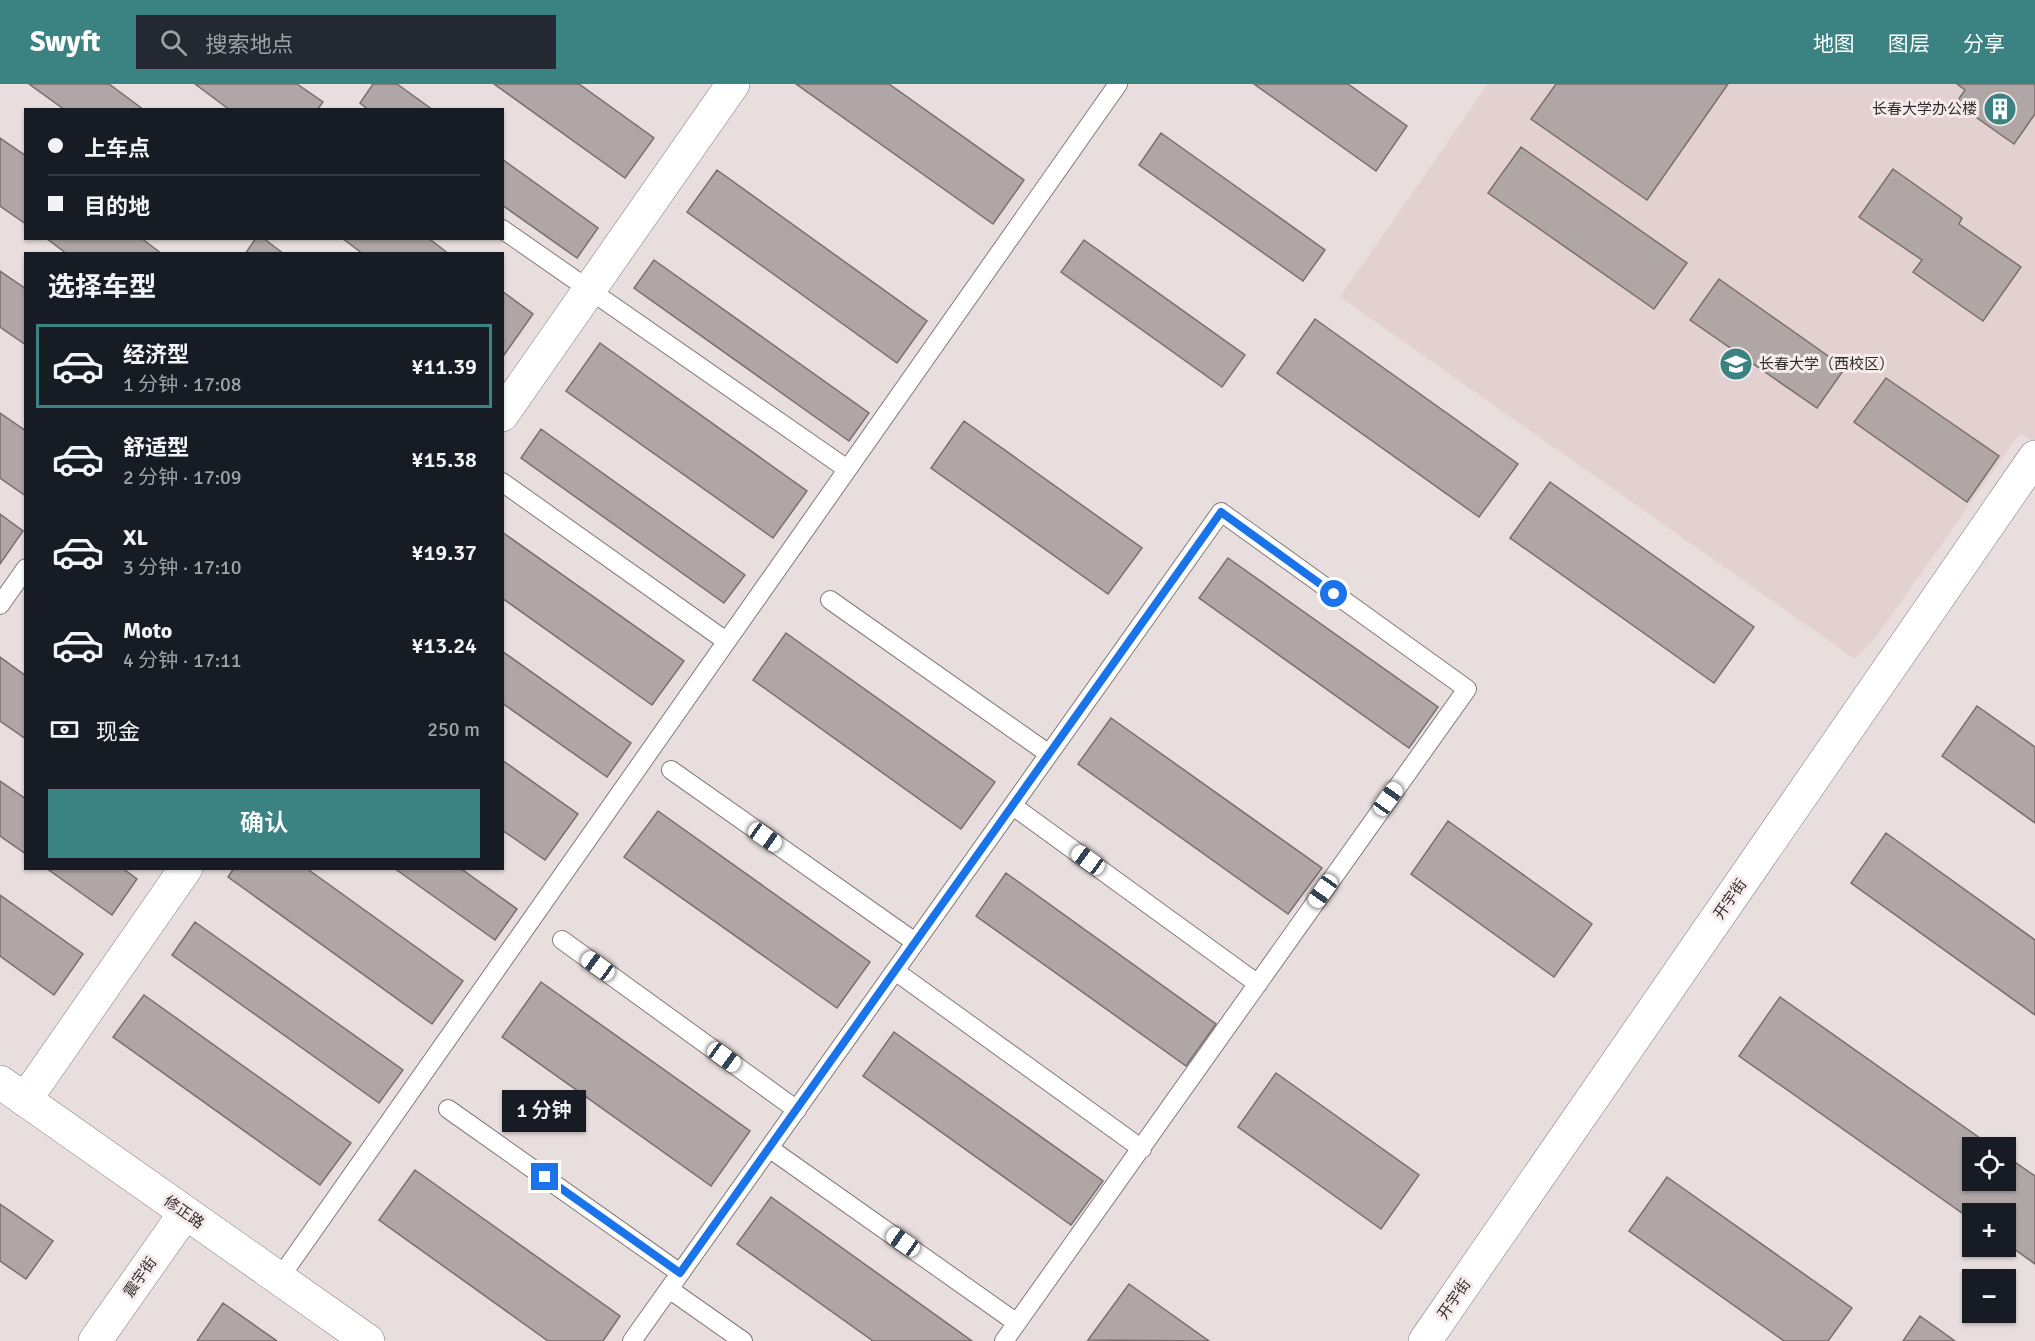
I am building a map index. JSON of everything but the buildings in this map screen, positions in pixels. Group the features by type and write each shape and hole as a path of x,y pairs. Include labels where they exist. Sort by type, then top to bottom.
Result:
{"street":[{"path":"504,411 733,84"},
{"name":"开宇街","path":"1425,1341 2035,457"},
{"path":"12,1091 184,870"},
{"name":"修正路","path":"12,1091 368,1341"},
{"name":"震宇街","path":"95,1341 185,1213"}],"lane":[{"path":"279,1279 1118,84"},
{"path":"504,230 847,470"},
{"path":"504,483 726,641"},
{"path":"632,1341 1221,512 1467,688 1004,1341"},
{"path":"0,605 24,571"},
{"path":"830,600 1049,754"},
{"path":"671,770 915,942"},
{"path":"1013,806 1258,984"},
{"path":"562,940 797,1110"},
{"path":"895,971 1142,1149"},
{"path":"448,1109 680,1273"},
{"path":"769,1148 1017,1323"},
{"path":"669,1289 743,1341"}],"shaded area":[{"name":"长春大学（西校区）","path":"1488,84 2035,84 2035,443 2020,433 1874,640 1855,659 1340,297"}],"place":[{"name":"长春大学办公楼","path":"2000,109"},
{"name":"长春大学（西校区）","path":"1736,364"}],"route":[{"path":"545,1177 680,1273 1221,512 1334,594"}]}
